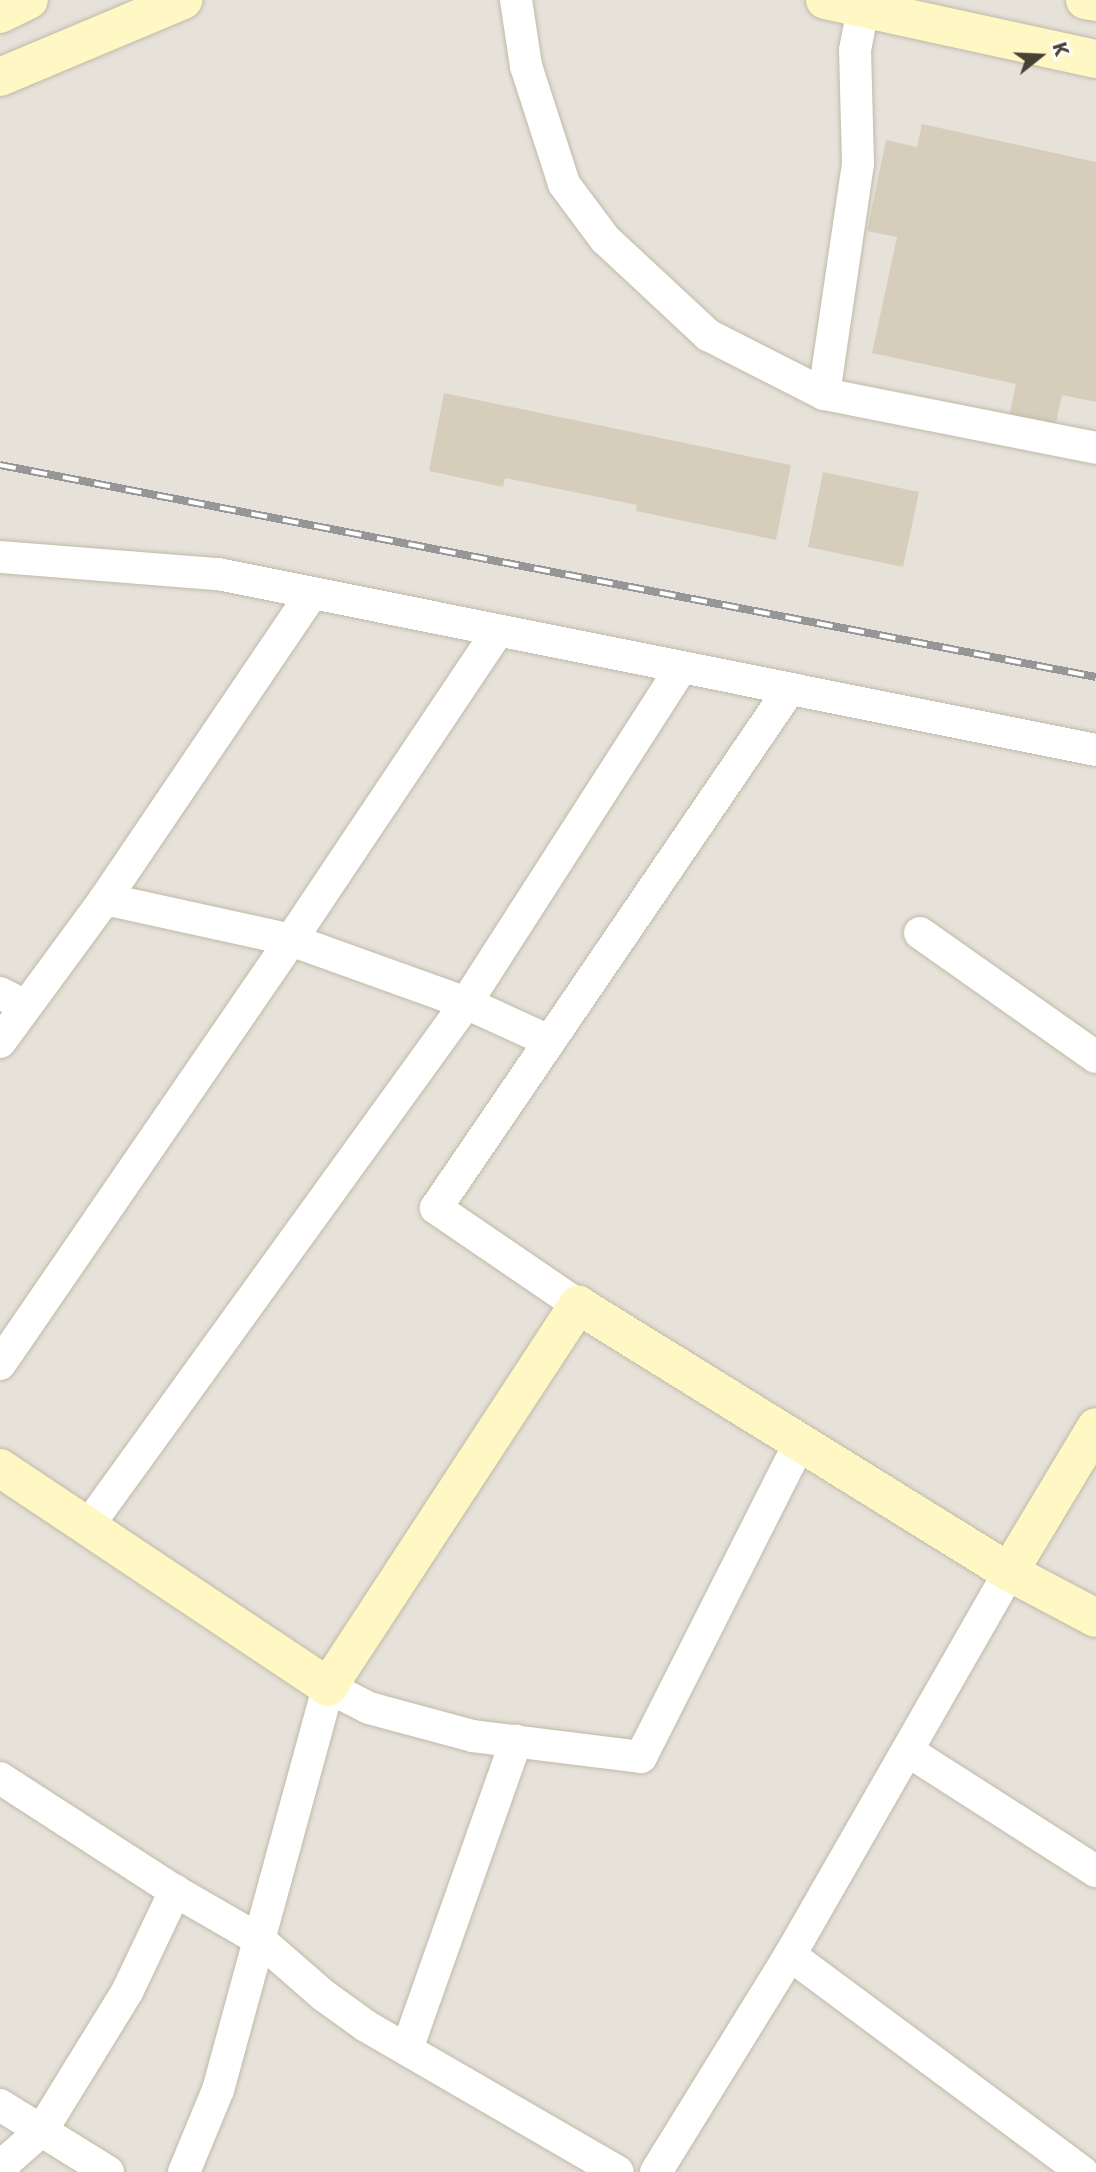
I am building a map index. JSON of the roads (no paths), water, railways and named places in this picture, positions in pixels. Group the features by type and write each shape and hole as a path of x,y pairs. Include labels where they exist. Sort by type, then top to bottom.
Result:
{"street":[{"path":"0,14 29,0"},
{"path":"0,77 183,0"},
{"path":"516,0 526,66 564,184 605,239 708,335 824,394 1096,448"},
{"path":"825,0 1096,59"},
{"path":"1085,0 1096,2"},
{"path":"824,394 858,163 855,50 863,9"},
{"path":"0,557 218,573 1096,750"},
{"path":"0,1042 13,999 105,899 312,593"},
{"path":"0,1364 291,940 498,631"},
{"path":"88,1526 466,1003 681,668"},
{"path":"789,690 436,1208 578,1305 1009,1572 1096,1618"},
{"path":"105,899 291,940 466,1003 550,1041"},
{"path":"920,933 1096,1057"},
{"path":"184,2172 218,2090 328,1687 578,1305"},
{"path":"656,2172 790,1955 1009,1572 1096,1427"},
{"path":"0,1468 328,1687 369,1708 473,1736 641,1756 800,1442"},
{"path":"407,2049 516,1741"},
{"path":"908,1751 1096,1871"},
{"path":"0,1778 176,1891 260,1940 323,1995 366,2026 618,2172"},
{"path":"1,2172 8,2160 42,2130 128,1990 176,1891"},
{"path":"790,1955 1082,2172"},
{"path":"0,2105 108,2172"}],"railway":[{"path":"0,465 1096,677"}]}
